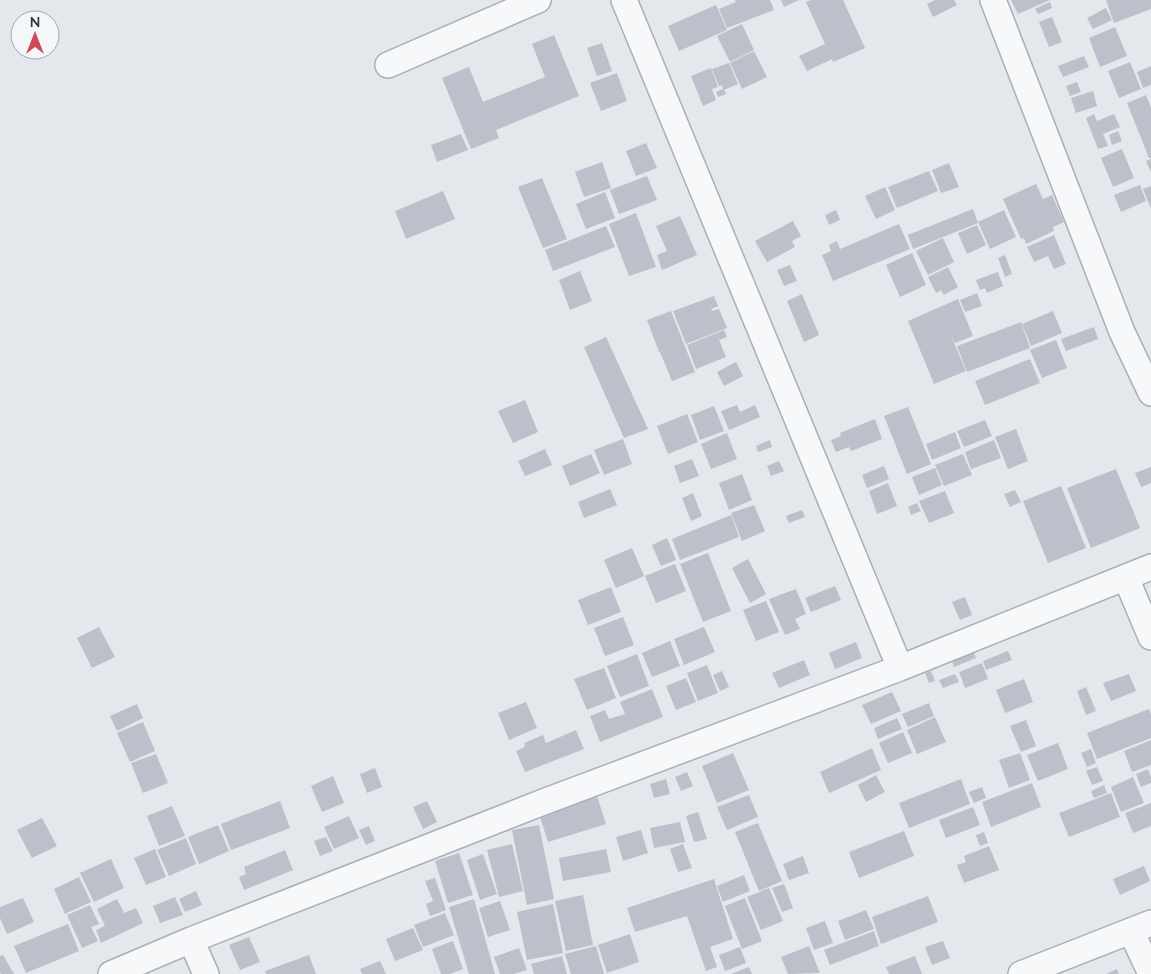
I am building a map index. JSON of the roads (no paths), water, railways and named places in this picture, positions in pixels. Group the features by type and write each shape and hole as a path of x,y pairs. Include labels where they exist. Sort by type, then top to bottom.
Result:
{"street":[{"path":"388,65 538,0"},
{"path":"624,0 900,668"},
{"path":"993,0 1122,332 1151,393"},
{"path":"111,974 191,940 556,797 900,668 1151,567"},
{"path":"1126,578 1151,636"},
{"path":"1021,974 1141,927 1151,974"},
{"path":"191,940 206,974"}]}
